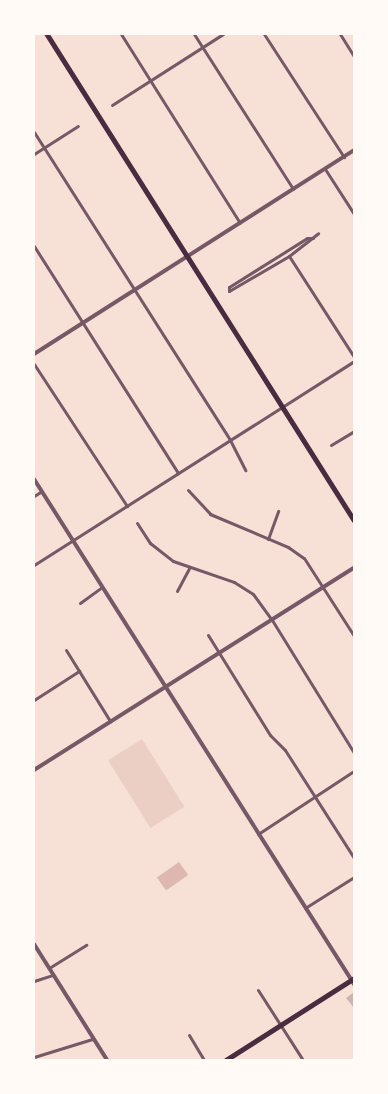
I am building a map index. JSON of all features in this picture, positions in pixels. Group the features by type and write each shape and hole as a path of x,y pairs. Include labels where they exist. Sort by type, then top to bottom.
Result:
{"main road":[{"path":"47,34 354,520"},
{"path":"226,1060 353,981"}],"street":[{"path":"121,34 240,223"},
{"path":"194,34 293,189"},
{"path":"112,105 224,34"},
{"path":"264,34 344,157"},
{"path":"340,34 354,56"},
{"path":"34,154 78,126"},
{"path":"34,132 230,440 245,470"},
{"path":"34,354 354,150"},
{"path":"325,169 354,214"},
{"path":"313,238 307,238 228,290 235,290 310,243 318,233"},
{"path":"34,246 178,473"},
{"path":"289,256 354,357"},
{"path":"34,566 354,361"},
{"path":"34,364 126,506"},
{"path":"331,445 354,430"},
{"path":"34,478 353,981"},
{"path":"188,490 210,514 288,547 304,558 354,636"},
{"path":"34,496 42,491"},
{"path":"268,539 278,511"},
{"path":"137,523 159,550 189,568 234,582 253,594 272,620 354,753"},
{"path":"177,591 189,568"},
{"path":"34,770 354,568"},
{"path":"80,603 102,587"},
{"path":"208,635 270,735 285,750 354,858"},
{"path":"66,650 110,721"},
{"path":"34,700 79,671"},
{"path":"258,834 354,771"},
{"path":"305,908 354,877"},
{"path":"34,944 92,1039 107,1060"},
{"path":"49,968 86,945"},
{"path":"34,981 53,975"},
{"path":"258,990 303,1060"},
{"path":"189,1035 204,1060"},
{"path":"34,1057 92,1039"}],"shaded area":[{"path":"142,739 184,807 150,828 108,760"},
{"path":"179,862 188,875 166,891 157,877"}],"building":[{"path":"353,993 354,995 354,1008 346,998"}]}
